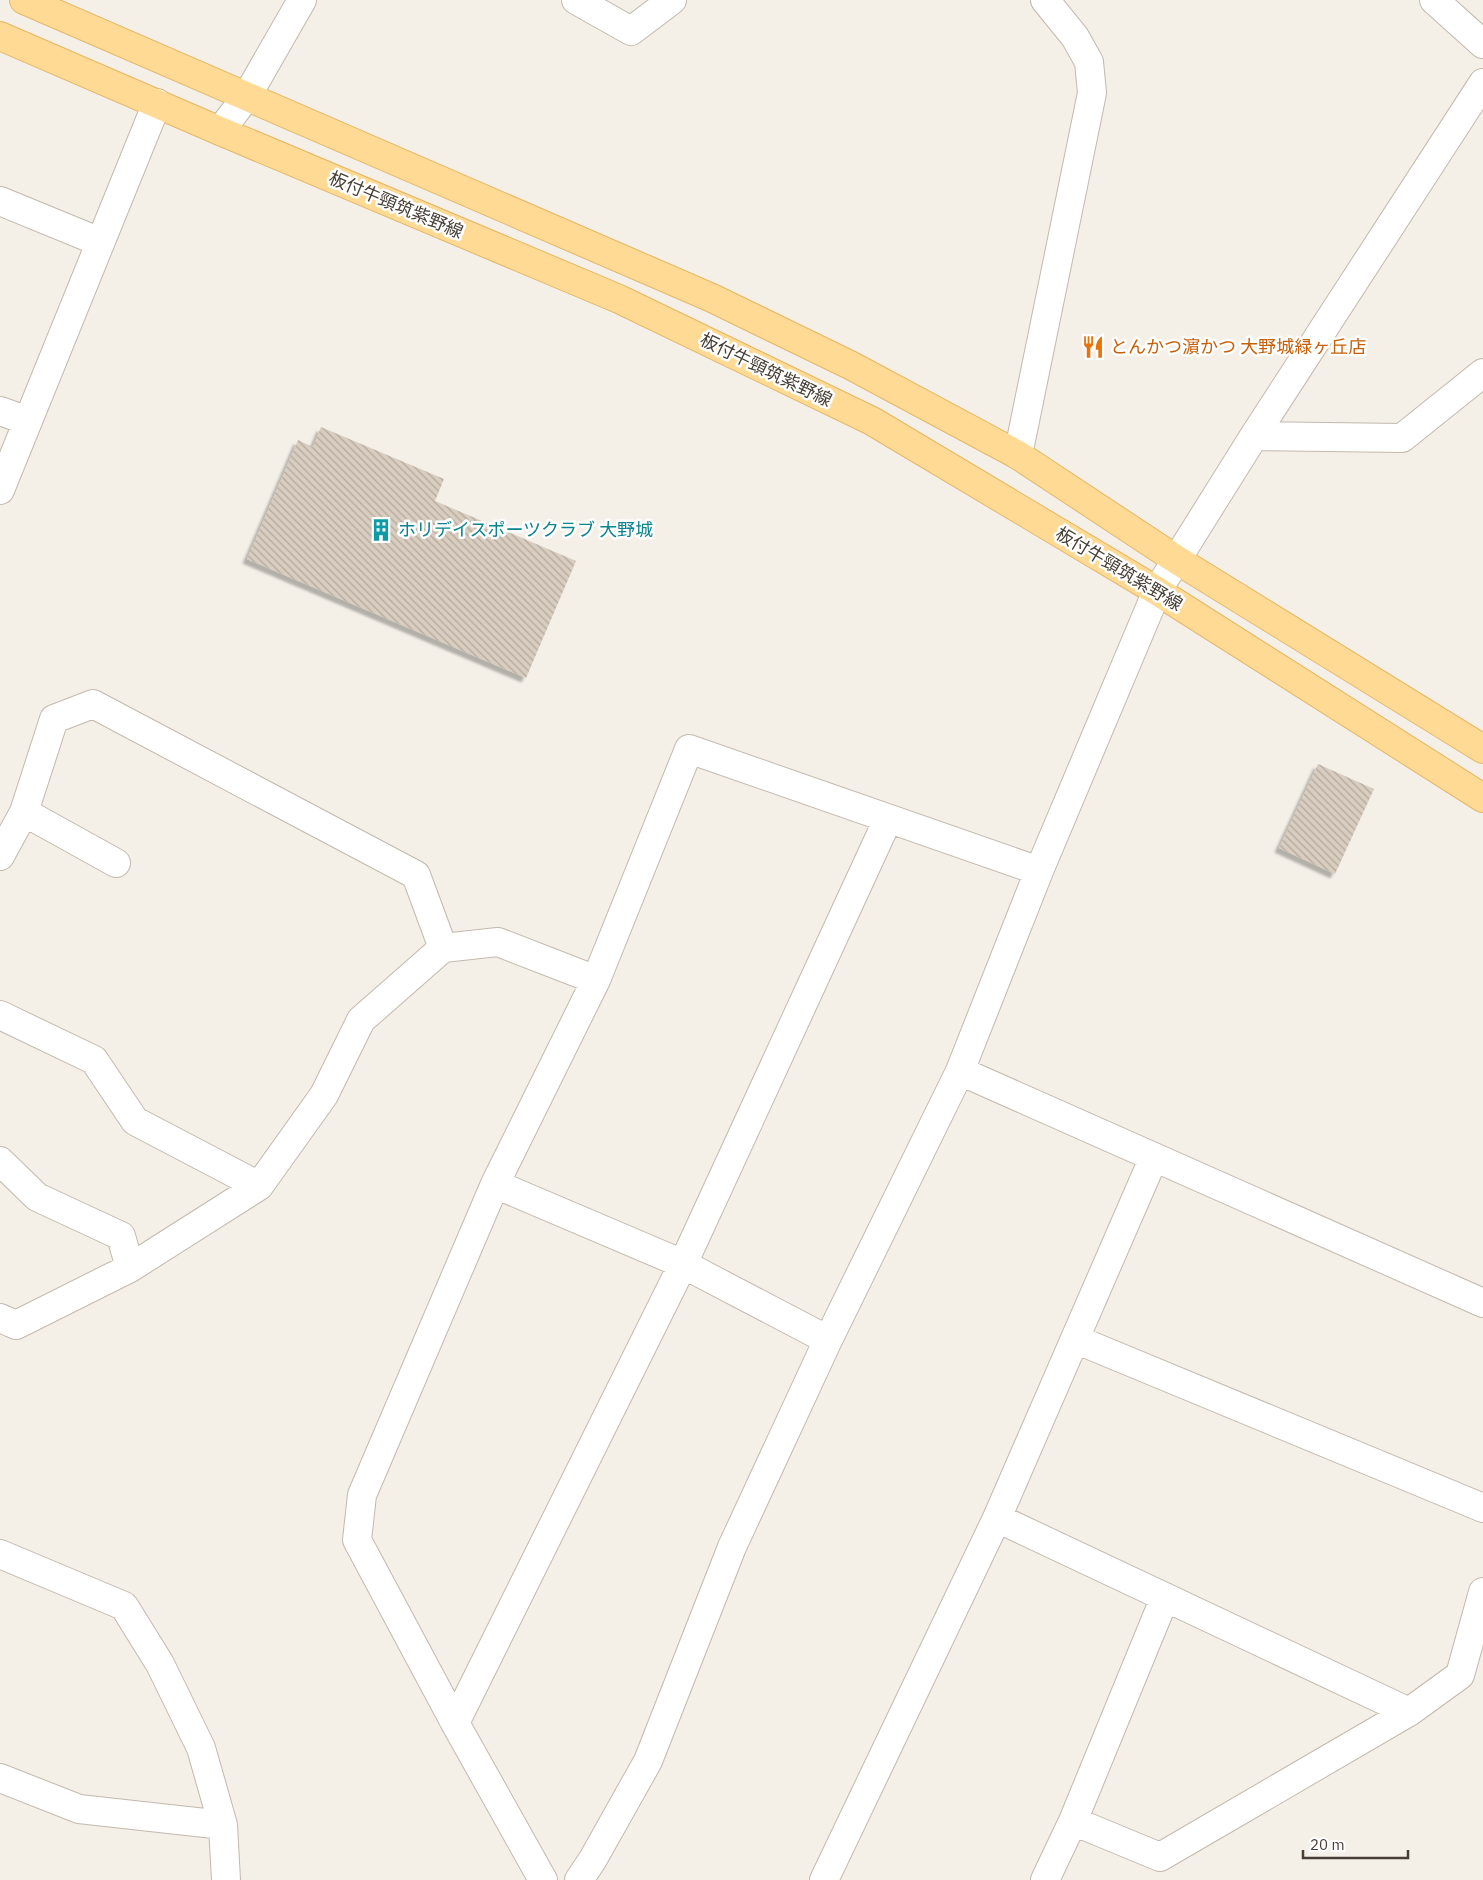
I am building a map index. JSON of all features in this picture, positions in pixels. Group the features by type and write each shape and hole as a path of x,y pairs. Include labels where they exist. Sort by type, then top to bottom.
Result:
{"main road":[{"name":"板付牛頸筑紫野線","path":"24,0 712,298 852,366 1018,455 1177,560 1483,749"},
{"name":"板付牛頸筑紫野線","path":"0,36 220,131 620,299 872,421 1157,591 1483,798"}],"street":[{"path":"220,131 247,96 302,0"},
{"path":"576,0 631,31 672,0"},
{"path":"1018,455 1092,93 1089,62 1074,37 1045,0"},
{"path":"1434,0 1483,44"},
{"path":"579,1880 593,1859 648,1761 732,1547 828,1340 960,1071 1039,871 1157,591 1254,436 1483,82"},
{"path":"0,490 157,103"},
{"path":"0,201 100,242"},
{"path":"1254,436 1402,438 1483,373"},
{"path":"0,411 28,421"},
{"path":"0,856 24,812 54,719 93,704 416,876 443,948"},
{"path":"543,1880 455,1723 358,1540 362,1495 495,1184 596,980 689,748 1039,871"},
{"path":"24,812 116,863"},
{"path":"455,1723 683,1264 888,819"},
{"path":"0,1318 16,1325 130,1268 259,1186 324,1095 360,1020 443,948 498,942 596,980"},
{"path":"2,1025 94,1060 135,1121 259,1186"},
{"path":"960,1071 1483,1303"},
{"path":"824,1880 997,1518 1154,1157"},
{"path":"0,1161 38,1197 121,1236 130,1268"},
{"path":"495,1184 683,1264 828,1340"},
{"path":"1075,1339 1483,1508"},
{"path":"997,1518 1410,1712"},
{"path":"0,1554 124,1606 160,1664 201,1748 223,1825 226,1880"},
{"path":"1073,1821 1160,1856 1410,1712 1460,1674 1483,1592"},
{"path":"1045,1880 1073,1821 1165,1597"},
{"path":"0,1778 80,1809 223,1825"}],"building":[{"name":"ホリデイスポーツクラブ 大野城","path":"321,427 444,479 435,501 576,561 526,678 247,559 298,440 313,447"},
{"path":"1318,764 1374,789 1335,874 1279,848"}],"place":[{"name":"とんかつ濵かつ 大野城緑ヶ丘店","path":"1093,347"},
{"name":"ホリデイスポーツクラブ 大野城","path":"381,530"}]}
